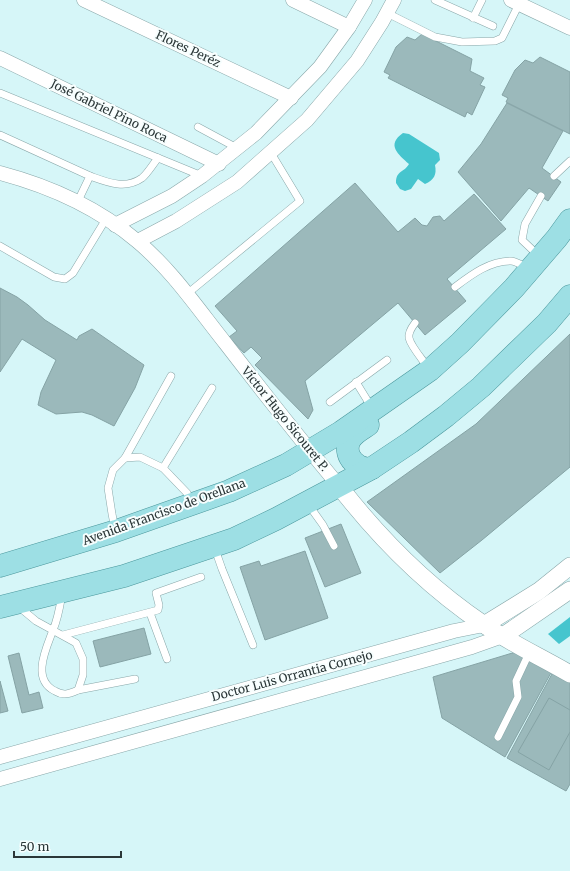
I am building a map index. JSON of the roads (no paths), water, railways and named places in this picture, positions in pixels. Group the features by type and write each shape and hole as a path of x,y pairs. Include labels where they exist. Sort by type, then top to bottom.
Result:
{"main road":[{"name":"Avenida Francisco de Orellana","path":"0,566 116,531 229,491 286,466 341,432 430,370 485,318 535,263 570,220"},
{"path":"7,605 124,576 234,539 276,520 372,468 446,416 481,387 547,323 570,296"},
{"path":"372,468 367,469 356,464 349,454 349,442 353,436 407,397 430,370"}],"street":[{"name":"Flores Peréz","path":"84,0 291,98"},
{"path":"293,0 349,27"},
{"path":"110,222 172,196 219,164 256,133 320,67 349,27 365,0"},
{"path":"138,241 176,221 238,182 271,153 306,120 357,61 394,0"},
{"path":"515,2 570,28"},
{"name":"José Gabriel Pino Roca","path":"0,58 219,164"},
{"name":"Víctor Hugo Sicouret P.","path":"0,173 51,190 110,222 138,241 172,275 310,451 364,517 391,547 420,575 451,601 503,636 570,674"},
{"name":"Doctor Luis Orrantia Cornejo","path":"0,757 484,624 539,591 570,566"},
{"name":"Doctor Luis Orrantia Cornejo","path":"0,779 472,647 503,636 570,590"}],"lane":[{"path":"436,0 493,26"},
{"path":"473,18 482,0"},
{"path":"387,13 434,37 462,42 496,41 502,38 515,2"},
{"path":"0,93 202,176"},
{"path":"198,127 237,148"},
{"path":"0,135 90,176 117,185 129,184 142,178 158,158"},
{"path":"187,294 300,201 271,153"},
{"path":"554,176 570,161"},
{"path":"77,203 90,176"},
{"path":"535,263 522,240 525,224 541,196"},
{"path":"0,246 54,277 65,279 73,273 110,222"},
{"path":"455,287 476,271 497,263 512,261 535,263"},
{"path":"414,322 410,330 409,338 430,370"},
{"path":"330,402 387,360"},
{"path":"116,531 108,488 113,470 125,458 171,376"},
{"path":"356,382 373,410"},
{"path":"163,468 212,388"},
{"path":"125,458 140,457 163,468 187,493 192,504"},
{"path":"306,503 323,525 334,546"},
{"path":"214,546 253,645"},
{"path":"63,635 158,610 159,605 156,593 201,577"},
{"path":"62,591 58,614 45,651 41,675 48,688 61,694 70,694 78,690 135,679"},
{"path":"7,605 76,643 83,659 83,675 78,690"},
{"path":"150,613 167,659"},
{"path":"498,737 518,697 516,681 530,651"}],"water":[{"path":"403,133 409,134 439,153 440,160 435,165 436,172 431,181 425,184 418,179 411,189 405,191 400,189 396,183 397,176 409,164 398,153 395,145 398,137"},
{"path":"570,617 570,636 559,644 548,634"}]}
